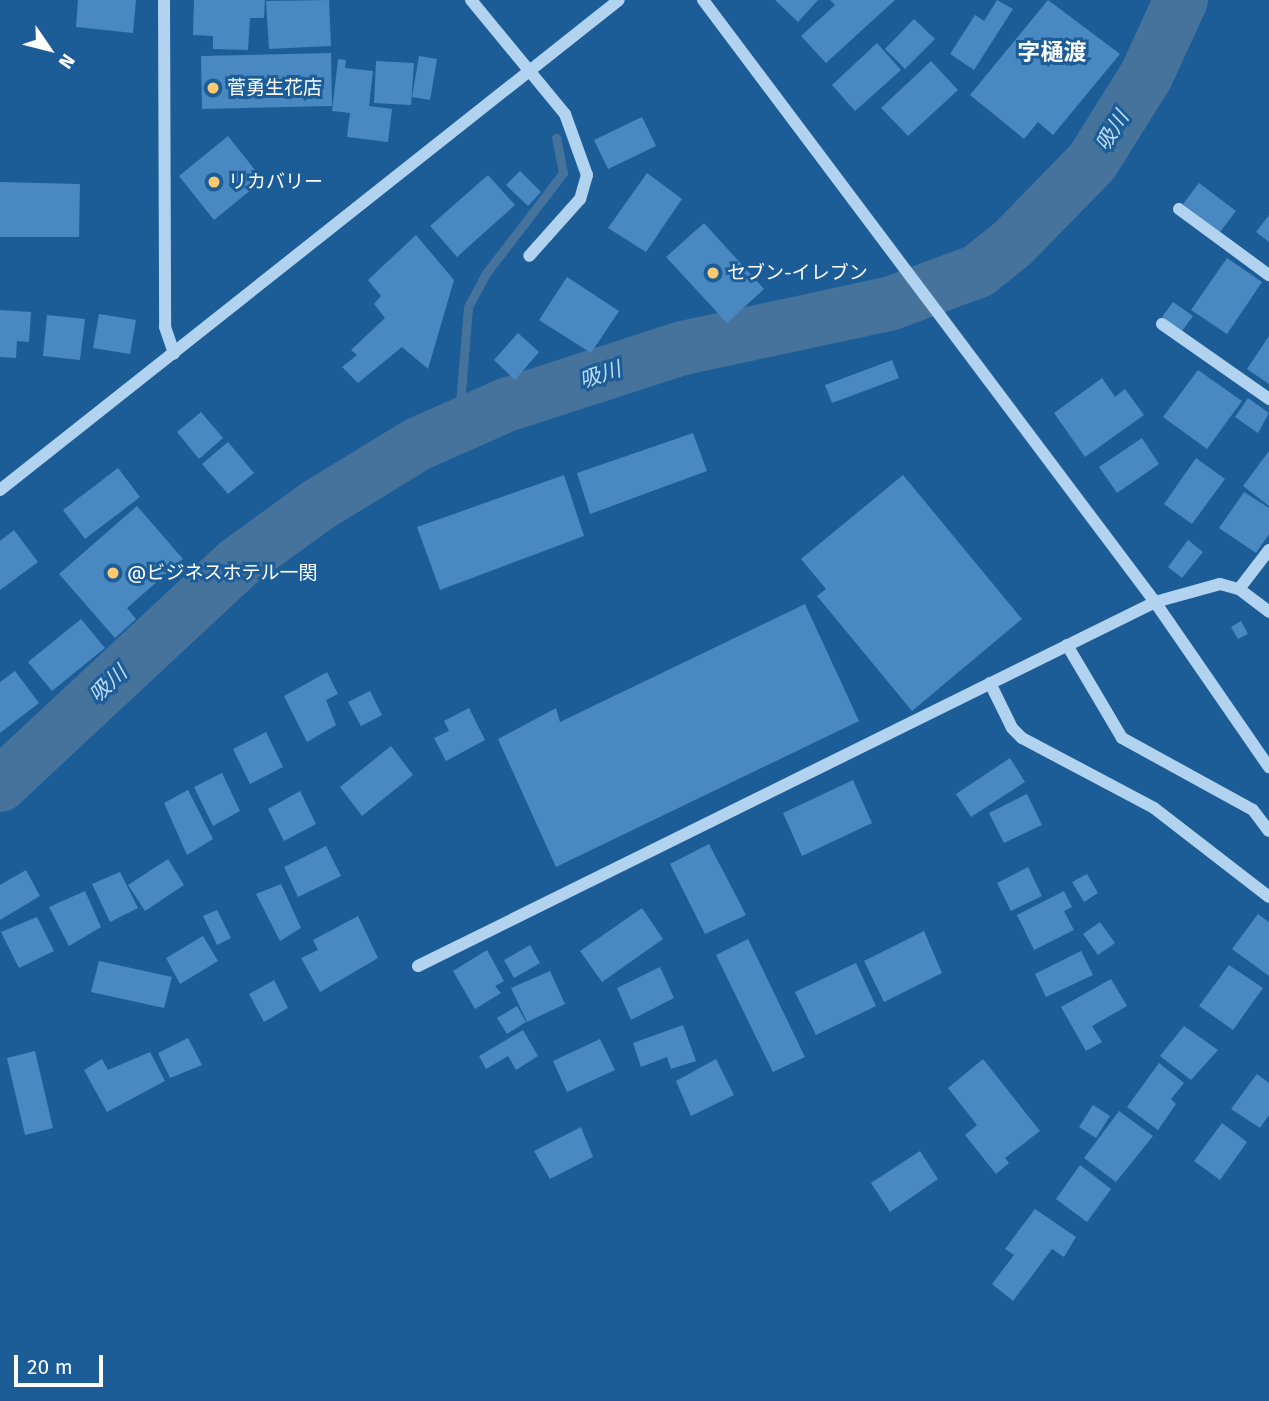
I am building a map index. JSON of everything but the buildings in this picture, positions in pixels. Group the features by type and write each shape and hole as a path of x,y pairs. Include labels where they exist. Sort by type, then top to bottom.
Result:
{"street":[{"path":"164,0 165,327 174,353"},
{"path":"471,0 565,114 587,175 580,199 529,256"},
{"path":"0,490 529,68 619,0"},
{"path":"703,0 1155,602 1269,767"},
{"path":"1179,209 1269,275"},
{"path":"1162,324 1269,399"},
{"path":"1239,589 1269,550"},
{"path":"418,966 1155,602 1220,584 1239,589 1269,612"},
{"path":"1067,646 1122,738 1253,810 1269,831"},
{"path":"990,683 1012,728 1022,738 1154,808 1269,897"}],"waterway":[{"name":"吸川","path":"0,785 238,563 318,505 418,444 506,405 683,348 889,304 978,271 1012,244 1092,162 1146,76 1181,0"},
{"path":"458,427 468,307 487,272 563,173 556,138"}],"place":[{"name":"菅勇生花店","path":"213,88"},
{"name":"リカバリー","path":"214,182"},
{"name":"セブン-イレブン","path":"713,273"},
{"name":"@ビジネスホテル一関","path":"113,573"}],"district":[{"name":"字樋渡","path":"1052,52"}]}
